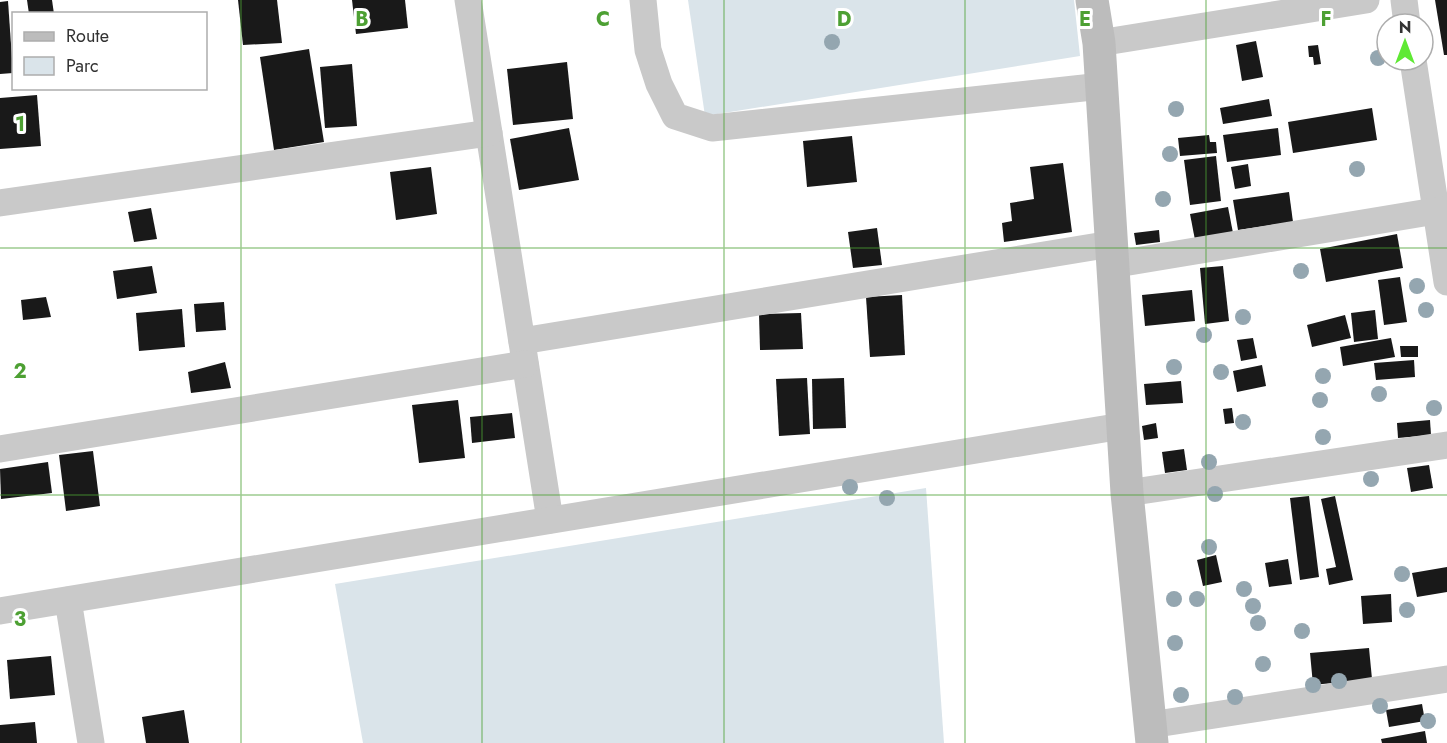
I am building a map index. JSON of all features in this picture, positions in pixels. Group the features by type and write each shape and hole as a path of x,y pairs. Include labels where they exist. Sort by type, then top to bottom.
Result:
{"street":[{"path":"468,0 550,520"},
{"path":"643,0 648,50 659,84 675,116 712,129 1102,86"},
{"path":"1092,0 1099,43 1127,493 1151,734 1447,680"},
{"path":"1099,43 1366,0"},
{"path":"1415,72 1442,210 1447,282"},
{"path":"0,203 489,133"},
{"path":"0,449 523,353 1111,255 1442,210"},
{"path":"0,611 1122,426"},
{"path":"1127,493 1447,445"},
{"path":"68,600 91,743"}],"green space":[{"path":"688,0 1074,0 1080,56 705,116"},
{"path":"926,488 944,743 363,743 335,584"}],"building":[{"path":"27,0 52,0 54,12 29,12"},
{"path":"238,0 277,0 282,43 243,45"},
{"path":"352,0 405,0 408,28 356,34"},
{"path":"1435,0 1447,0 1447,55 1444,55"},
{"path":"8,1 12,73 0,74 0,2"},
{"path":"1256,41 1263,77 1242,81 1236,45"},
{"path":"1318,45 1321,64 1314,65 1313,57 1309,57 1308,46"},
{"path":"309,49 324,142 274,150 260,57"},
{"path":"567,62 573,119 513,125 507,69"},
{"path":"352,64 357,126 325,128 320,67"},
{"path":"37,95 41,146 0,149 0,98"},
{"path":"1269,99 1272,116 1223,124 1220,108"},
{"path":"1372,108 1377,140 1293,153 1288,122"},
{"path":"569,128 579,180 519,190 510,139"},
{"path":"1278,128 1281,155 1227,162 1223,135"},
{"path":"1209,135 1210,142 1216,142 1217,153 1180,156 1178,138"},
{"path":"852,136 857,182 807,187 803,141"},
{"path":"1216,156 1221,201 1190,205 1184,160"},
{"path":"1063,163 1072,232 1004,242 1002,223 1012,221 1010,203 1034,199 1030,167"},
{"path":"1248,164 1251,186 1235,189 1231,167"},
{"path":"431,167 437,214 396,220 390,172"},
{"path":"1289,192 1293,222 1238,230 1233,200"},
{"path":"1228,207 1233,233 1195,240 1190,214"},
{"path":"151,208 157,239 134,242 128,212"},
{"path":"877,228 882,265 853,268 848,232"},
{"path":"1159,230 1160,242 1136,245 1134,233"},
{"path":"1397,234 1403,268 1326,282 1320,249"},
{"path":"152,266 157,293 117,299 113,271"},
{"path":"1223,266 1229,321 1205,324 1200,268"},
{"path":"1400,277 1407,322 1384,325 1378,280"},
{"path":"1192,290 1195,321 1145,326 1142,295"},
{"path":"902,295 905,355 870,357 866,297"},
{"path":"46,297 51,317 23,320 21,300"},
{"path":"224,302 226,330 196,332 194,304"},
{"path":"182,309 185,347 139,351 136,313"},
{"path":"1375,310 1378,339 1354,342 1351,313"},
{"path":"801,313 803,349 760,350 759,314"},
{"path":"1345,315 1351,338 1312,347 1307,325"},
{"path":"1253,338 1257,358 1241,361 1237,340"},
{"path":"1391,338 1395,357 1343,366 1340,347"},
{"path":"1400,346 1418,346 1418,357 1401,357"},
{"path":"1414,360 1415,377 1376,380 1374,363"},
{"path":"225,362 231,388 191,393 188,372"},
{"path":"1262,365 1266,386 1237,392 1233,371"},
{"path":"807,378 810,434 779,436 776,379"},
{"path":"844,378 846,428 813,429 812,379"},
{"path":"1181,381 1183,403 1146,405 1144,384"},
{"path":"458,400 465,458 419,463 412,405"},
{"path":"1232,408 1234,423 1225,424 1223,409"},
{"path":"512,413 515,438 472,443 470,417"},
{"path":"1430,420 1431,435 1398,438 1397,423"},
{"path":"1156,423 1158,438 1144,440 1142,426"},
{"path":"1184,449 1187,470 1165,473 1162,452"},
{"path":"93,451 100,506 66,511 59,455"},
{"path":"48,462 52,493 1,499 0,469"},
{"path":"1429,465 1433,488 1411,492 1407,468"},
{"path":"1309,496 1319,577 1300,580 1290,498"},
{"path":"1335,496 1353,580 1329,585 1326,569 1336,567 1321,499"},
{"path":"1216,555 1222,582 1203,586 1197,560"},
{"path":"1288,559 1292,584 1269,587 1265,563"},
{"path":"1447,567 1447,592 1417,597 1412,573"},
{"path":"1391,594 1392,622 1363,624 1361,596"},
{"path":"1369,648 1372,679 1313,685 1310,653"},
{"path":"51,656 55,695 10,699 7,660"},
{"path":"1422,704 1425,721 1389,727 1386,710"},
{"path":"184,710 189,743 146,743 142,717"},
{"path":"35,722 37,743 0,743 0,725"},
{"path":"1425,731 1427,743 1382,743 1381,739"}]}
